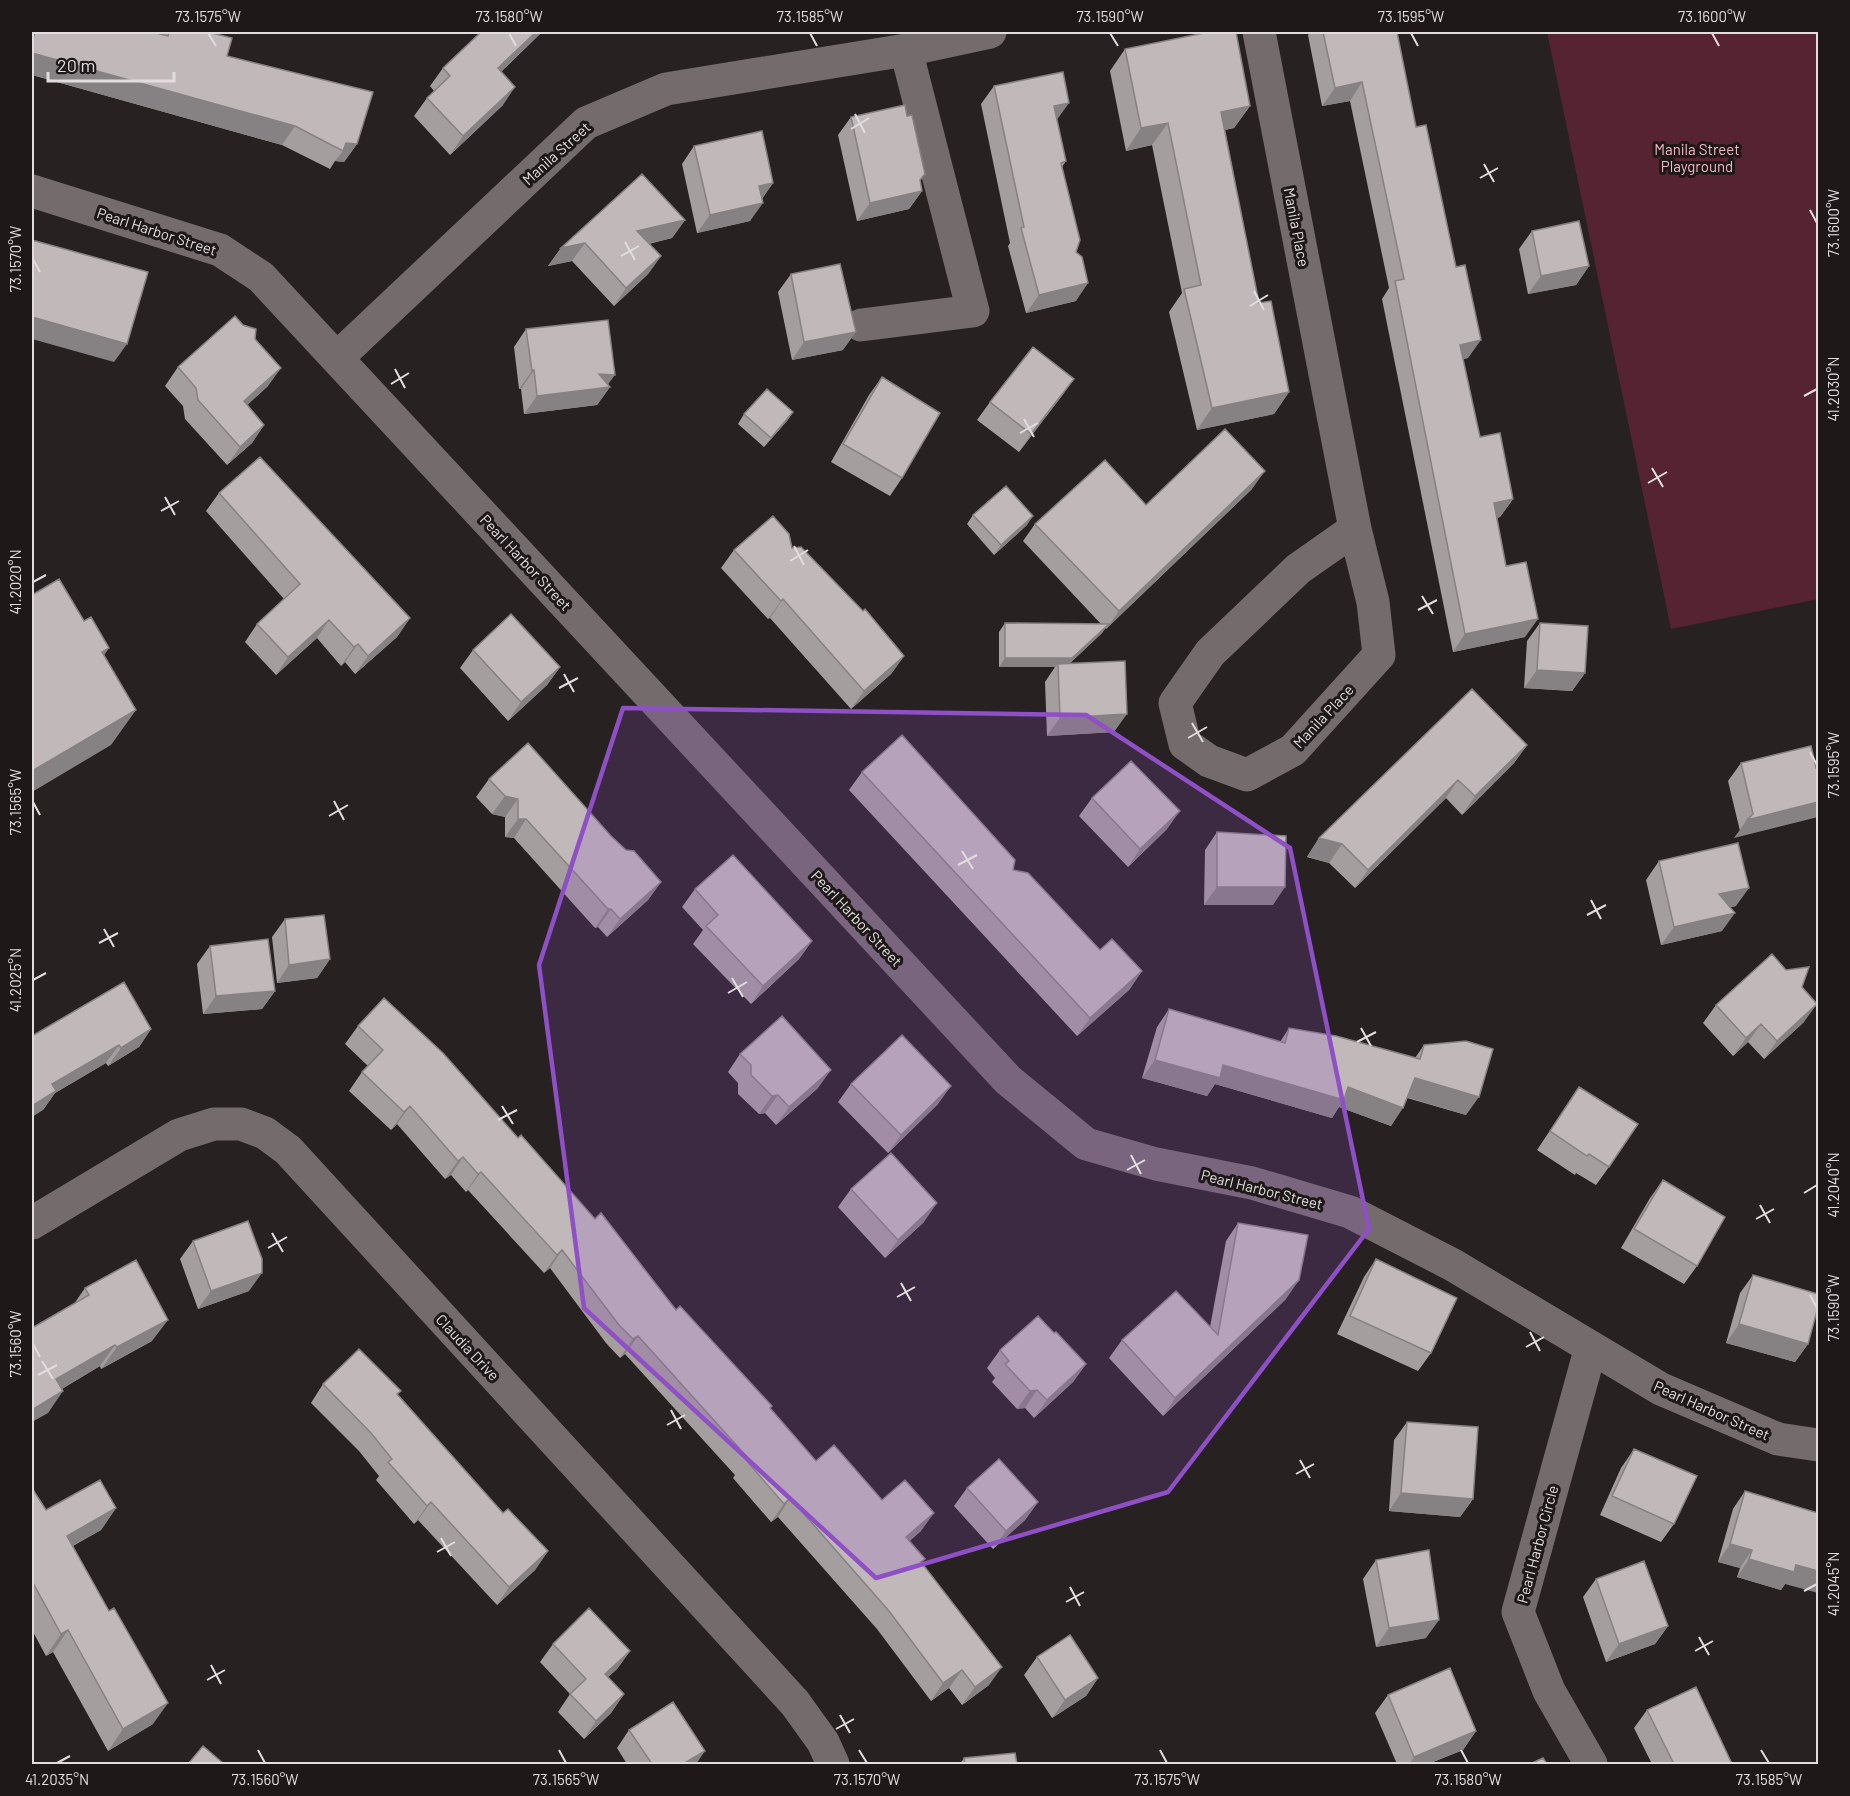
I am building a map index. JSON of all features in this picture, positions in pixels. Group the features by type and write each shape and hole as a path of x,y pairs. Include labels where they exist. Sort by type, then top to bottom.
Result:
{"street":[{"name":"Manila Street","path":"337,358 586,123 666,89 906,50 990,32"},
{"name":"Manila Place","path":"1259,32 1355,529 1373,602 1379,655 1293,750 1247,775 1209,761 1185,744 1174,703 1210,653 1298,569 1355,529"},
{"path":"861,325 973,311 906,50"},
{"name":"Pearl Harbor Street","path":"32,191 220,250 261,277 1008,1080 1086,1144 1156,1164 1252,1183 1350,1212 1453,1265 1661,1389 1778,1439 1818,1445"},
{"name":"Claudia Drive","path":"32,1223 179,1135 214,1124 241,1124 265,1133 288,1150 795,1703 823,1742 833,1764"},
{"name":"Pearl Harbor Circle","path":"1591,1347 1518,1612 1549,1690 1591,1764"}],"highlighted area":[{"path":"623,708 1086,715 1290,848 1369,1229 1168,1492 876,1578 584,1308 539,965"}],"green space":[{"name":"Manila Street Playground","path":"1547,32 1818,32 1818,599 1671,629"}],"building":[{"path":"35,32 153,32 168,36 169,32 208,32 232,38 227,56 373,92 357,144 346,143 343,151 295,126 32,53"},
{"path":"481,32 536,32 498,68 515,87 463,136 427,98 450,76 443,68"},
{"path":"1209,32 1236,32 1250,106 1221,112 1259,303 1271,301 1289,392 1212,408 1184,289 1201,285 1168,123 1141,128 1125,49"},
{"path":"1323,32 1397,32 1416,127 1426,125 1456,267 1465,265 1481,340 1460,345 1480,437 1500,433 1513,499 1494,503 1506,566 1526,562 1538,619 1465,634 1395,281 1404,279 1362,82 1335,88"},
{"path":"1063,72 1069,103 1054,106 1066,161 1061,163 1080,240 1076,252 1082,257 1088,283 1039,295 1021,228 1024,227 994,86"},
{"path":"905,105 907,116 912,115 925,174 920,180 922,191 870,203 851,117"},
{"path":"762,131 773,183 759,186 763,203 710,215 694,146"},
{"path":"642,174 685,220 637,231 661,256 626,288 585,243 561,248"},
{"path":"1579,221 1589,266 1541,276 1532,231"},
{"path":"32,240 148,272 127,344 32,317"},
{"path":"840,264 856,332 804,342 791,274"},
{"path":"235,316 243,325 256,329 255,339 281,368 244,401 264,425 240,447 198,400 196,388 178,367"},
{"path":"608,320 615,375 599,374 610,387 537,396 526,329"},
{"path":"1033,347 1074,379 1031,434 990,402"},
{"path":"882,377 940,413 902,478 843,444"},
{"path":"767,389 793,412 771,438 744,414"},
{"path":"1225,429 1265,471 1119,611 1035,524 1105,460 1146,505"},
{"path":"260,457 410,618 368,656 358,644 354,647 329,620 288,657 257,624 300,584 219,493"},
{"path":"1006,486 1033,516 1001,545 973,515"},
{"path":"773,516 789,534 792,548 801,547 863,611 865,609 904,656 864,691 783,599 781,601 734,550"},
{"path":"59,579 84,621 91,617 109,648 102,652 136,710 32,771 32,595"},
{"path":"511,614 560,667 521,702 473,650"},
{"path":"1005,623 1109,624 1072,658 1005,658"},
{"path":"1540,623 1588,626 1585,673 1537,670"},
{"path":"1125,661 1127,714 1060,718 1058,664"},
{"path":"1472,689 1527,745 1475,796 1458,780 1368,870 1342,844 1319,838"},
{"path":"902,735 1015,860 1013,870 1028,873 1100,950 1112,939 1142,971 1090,1018 862,772"},
{"path":"528,743 611,836 626,850 634,851 661,882 620,919 611,909 608,909 526,819 518,819 518,799 505,796 489,779"},
{"path":"1811,746 1816,768 1818,767 1818,802 1747,820 1753,814 1741,763"},
{"path":"1131,761 1180,811 1140,849 1092,798"},
{"path":"1217,832 1286,836 1285,887 1217,887"},
{"path":"1738,843 1749,888 1719,894 1735,913 1674,927 1659,861"},
{"path":"733,855 812,941 763,986 706,926 718,915 695,889"},
{"path":"324,915 330,959 289,965 285,919"},
{"path":"268,939 275,991 216,996 210,946"},
{"path":"1772,954 1786,970 1809,967 1802,987 1817,1004 1777,1041 1761,1024 1746,1038 1716,1005"},
{"path":"124,982 151,1029 121,1048 119,1045 52,1084 56,1091 32,1106 32,1036"},
{"path":"384,998 443,1053 518,1138 521,1135 595,1219 601,1213 676,1310 680,1306 772,1406 770,1408 816,1461 834,1445 882,1500 905,1480 934,1513 906,1537 925,1559 921,1562 1002,1667 975,1687 962,1670 943,1683 889,1611 790,1498 784,1504 746,1460 748,1458 638,1336 633,1339 619,1325 562,1250 557,1255 481,1172 478,1174 463,1157 458,1161 410,1106 404,1112 362,1072 383,1050 358,1026"},
{"path":"1169,1009 1285,1043 1289,1028 1336,1036 1420,1059 1424,1045 1466,1041 1493,1049 1479,1097 1415,1078 1403,1108 1348,1087 1344,1100 1223,1065 1220,1078 1155,1060"},
{"path":"782,1016 831,1070 789,1107 778,1095 772,1096 751,1075 751,1065 740,1054"},
{"path":"902,1035 951,1086 901,1135 851,1084"},
{"path":"1579,1087 1638,1124 1609,1167 1589,1154 1587,1156 1550,1131"},
{"path":"891,1153 937,1203 898,1240 851,1189"},
{"path":"1663,1180 1725,1217 1697,1266 1634,1229"},
{"path":"248,1221 262,1259 262,1273 211,1291 193,1241"},
{"path":"1238,1223 1308,1235 1299,1280 1175,1398 1122,1340 1176,1291 1218,1335"},
{"path":"1376,1259 1457,1298 1431,1353 1350,1316"},
{"path":"136,1260 168,1320 117,1347 115,1345 56,1379 63,1391 32,1410 32,1328 89,1295 85,1288"},
{"path":"1753,1275 1818,1294 1818,1307 1808,1344 1739,1324"},
{"path":"1038,1316 1086,1364 1047,1400 1037,1390 1030,1391 1005,1364 1009,1361 1000,1350"},
{"path":"359,1349 401,1391 397,1394 503,1513 508,1509 548,1551 509,1587 431,1502 427,1506 388,1462 392,1459 371,1433 323,1384"},
{"path":"1407,1422 1478,1427 1473,1499 1401,1493"},
{"path":"1634,1449 1697,1476 1674,1524 1612,1496"},
{"path":"999,1459 1038,1502 1006,1531 967,1488"},
{"path":"100,1480 116,1508 67,1536 109,1611 114,1608 168,1703 123,1729 68,1630 61,1634 32,1581 32,1488 46,1510"},
{"path":"1745,1491 1818,1513 1818,1571 1796,1565 1794,1572 1749,1559 1752,1550 1730,1544"},
{"path":"1429,1550 1439,1620 1389,1628 1376,1560"},
{"path":"1644,1561 1668,1626 1619,1644 1596,1579"},
{"path":"589,1608 630,1651 605,1674 624,1694 596,1721 570,1694 586,1679 553,1644"},
{"path":"1070,1635 1098,1678 1065,1700 1037,1657"},
{"path":"1450,1668 1476,1731 1414,1757 1388,1695"},
{"path":"1696,1687 1732,1764 1674,1764 1647,1710"},
{"path":"673,1702 705,1751 683,1764 652,1764 629,1730"},
{"path":"203,1746 224,1764 188,1764"},
{"path":"1015,1753 1017,1764 965,1764 964,1758"},
{"path":"1543,1758 1547,1764 1530,1764"}]}
